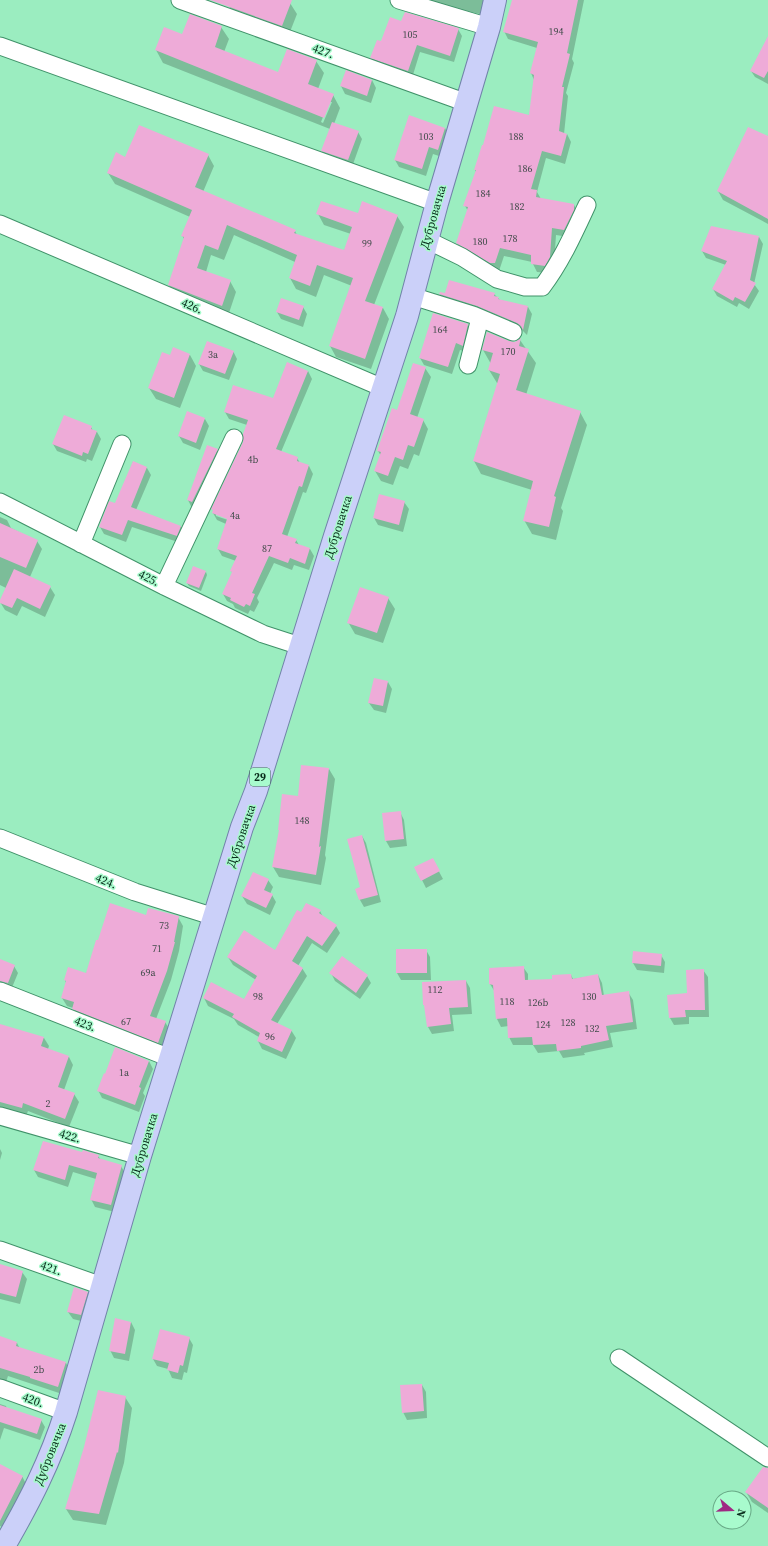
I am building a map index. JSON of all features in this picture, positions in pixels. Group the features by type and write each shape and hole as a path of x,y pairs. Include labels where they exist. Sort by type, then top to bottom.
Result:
{"main road":[{"name":"Дубровачка","path":"4,1546 26,1509 46,1467 55,1446 66,1412 170,1058 242,827 256,791 300,646 412,296 437,203 489,27 495,0"}],"street":[{"name":"427.","path":"180,0 467,103"},
{"path":"399,0 489,27"},
{"path":"0,46 437,203"},
{"path":"427,240 462,257 497,279 525,287 542,287 556,267 587,205"},
{"name":"426.","path":"0,224 383,388"},
{"path":"412,296 480,318 513,332"},
{"path":"468,365 480,318"},
{"path":"164,586 234,438"},
{"path":"81,544 122,444"},
{"name":"425.","path":"0,502 164,586 263,634 300,646"},
{"name":"424.","path":"0,838 135,892 215,917"},
{"name":"423.","path":"0,991 170,1058"},
{"name":"422.","path":"0,1116 140,1156"},
{"name":"421.","path":"0,1250 102,1286"},
{"path":"619,1358 768,1458"},
{"name":"420.","path":"0,1388 66,1412"}],"building":[{"path":"210,0 292,0 282,26"},
{"path":"512,0 578,0 567,53 570,54 562,87 564,87 559,131 567,134 561,156 542,151 531,189 537,190 536,197 574,204 574,210 564,230 552,228 550,257 545,266 531,264 531,255 500,248 495,263 490,263 456,243 468,207 463,206 476,170 474,170 494,106 529,115 534,75 530,73 538,42 503,32"},
{"path":"405,12 459,28 450,56 417,45 408,71 370,58 377,40 381,41 390,17 401,21"},
{"path":"190,14 222,26 215,47 278,72 287,49 317,60 308,84 334,94 324,118 155,50 164,27 182,34"},
{"path":"768,36 768,71 764,78 750,71"},
{"path":"346,70 372,80 367,96 340,86"},
{"path":"409,115 445,128 438,150 429,147 422,169 394,160"},
{"path":"332,122 359,131 348,160 321,151"},
{"path":"139,125 209,154 195,187 296,230 294,233 344,250 352,227 316,214 321,201 358,213 362,201 398,215 365,301 383,307 365,359 329,346 353,278 317,265 310,286 289,278 297,255 227,225 218,250 205,245 197,268 231,280 222,306 168,285 184,237 181,236 192,210 107,173 116,152 125,157"},
{"path":"748,127 768,136 768,219 717,191"},
{"path":"711,226 759,236 750,280 756,283 745,302 735,297 733,301 712,289 727,261 701,251"},
{"path":"449,280 495,293 494,296 499,297 498,299 528,306 523,330 517,323 477,306 439,294 440,292 445,293"},
{"path":"281,298 304,306 299,320 276,312"},
{"path":"433,313 468,324 463,346 456,343 448,367 419,358"},
{"path":"487,332 509,341 515,342 521,338 519,346 529,349 516,390 581,411 554,496 556,497 549,527 523,521 533,481 473,461 500,374 488,370 493,353 482,350"},
{"path":"207,341 234,351 225,374 198,364"},
{"path":"173,347 190,354 174,398 148,388 162,352 170,355"},
{"path":"287,362 308,371 276,449 298,457 297,461 309,465 302,487 299,486 282,534 297,539 295,543 310,548 305,564 290,558 288,563 269,556 252,593 255,594 250,606 246,604 244,607 222,594 232,572 230,571 237,556 217,549 227,519 212,513 213,510 211,509 243,442 243,434 248,420 224,412 233,385 273,398"},
{"path":"413,363 426,367 410,414 424,419 414,447 408,445 403,460 395,457 388,476 374,471 381,452 377,451 392,408 397,410"},
{"path":"187,411 205,418 196,443 178,436"},
{"path":"64,415 92,426 91,429 97,431 88,454 83,452 82,456 52,444"},
{"path":"207,445 218,449 192,502 187,500"},
{"path":"133,461 147,467 131,507 181,526 177,536 128,520 122,535 99,527 109,501 115,503"},
{"path":"379,494 405,501 399,525 373,518"},
{"path":"0,523 38,540 26,568 0,557"},
{"path":"193,566 206,571 199,588 186,583"},
{"path":"14,569 51,586 40,609 17,598 12,608 0,603"},
{"path":"360,587 389,597 377,633 347,623"},
{"path":"374,678 388,681 383,706 368,703"},
{"path":"301,765 329,768 319,847 321,846 316,875 272,867 279,830 282,794 298,796"},
{"path":"401,811 404,839 385,841 382,813"},
{"path":"362,835 378,895 359,900 355,889 360,887 347,839"},
{"path":"433,858 440,871 421,881 414,867"},
{"path":"253,872 269,879 264,890 273,894 266,908 241,896"},
{"path":"110,903 146,915 148,908 179,916 175,942 167,971 150,1016 166,1021 158,1043 72,1009 74,1002 61,998 68,967 86,973 96,940 98,940"},
{"path":"306,903 321,910 319,913 337,925 322,946 307,936 292,961 303,968 271,1020 292,1030 282,1052 257,1041 260,1033 232,1017 234,1014 203,998 211,982 244,999 257,976 227,957 244,930 275,950 297,910 301,912"},
{"path":"396,949 427,949 427,973 396,973"},
{"path":"633,951 662,954 661,966 632,963"},
{"path":"342,956 368,975 356,993 329,973"},
{"path":"0,959 15,965 8,983 0,981"},
{"path":"524,966 525,980 552,979 552,975 571,974 572,979 598,974 602,995 629,991 633,1022 606,1026 609,1040 581,1046 581,1048 557,1051 556,1044 533,1045 532,1037 508,1038 507,1018 496,1019 493,985 489,984 489,968"},
{"path":"704,969 705,1010 685,1010 686,1017 669,1018 667,995 687,993 686,970"},
{"path":"466,980 468,1007 449,1008 451,1024 427,1027 423,1005 422,982"},
{"path":"0,1024 44,1037 41,1046 69,1056 58,1087 75,1093 65,1119 23,1103 22,1108 0,1102"},
{"path":"115,1047 149,1061 139,1087 141,1088 135,1105 97,1091"},
{"path":"43,1141 82,1152 83,1150 99,1155 98,1158 122,1165 111,1205 90,1200 97,1173 69,1165 65,1180 33,1170"},
{"path":"0,1264 23,1271 16,1297 0,1293"},
{"path":"74,1287 88,1292 81,1315 67,1312"},
{"path":"115,1318 131,1322 125,1354 109,1351"},
{"path":"160,1329 190,1337 183,1366 180,1365 178,1373 167,1370 169,1363 152,1359"},
{"path":"0,1336 17,1342 16,1346 66,1362 58,1387 0,1368"},
{"path":"422,1384 424,1411 402,1413 400,1385"},
{"path":"98,1390 126,1396 118,1453 117,1452 99,1514 65,1509 84,1447"},
{"path":"0,1405 42,1419 37,1434 0,1422"},
{"path":"0,1464 23,1476 0,1521"},
{"path":"763,1467 768,1468 768,1508 752,1497 752,1490 746,1490"}]}
